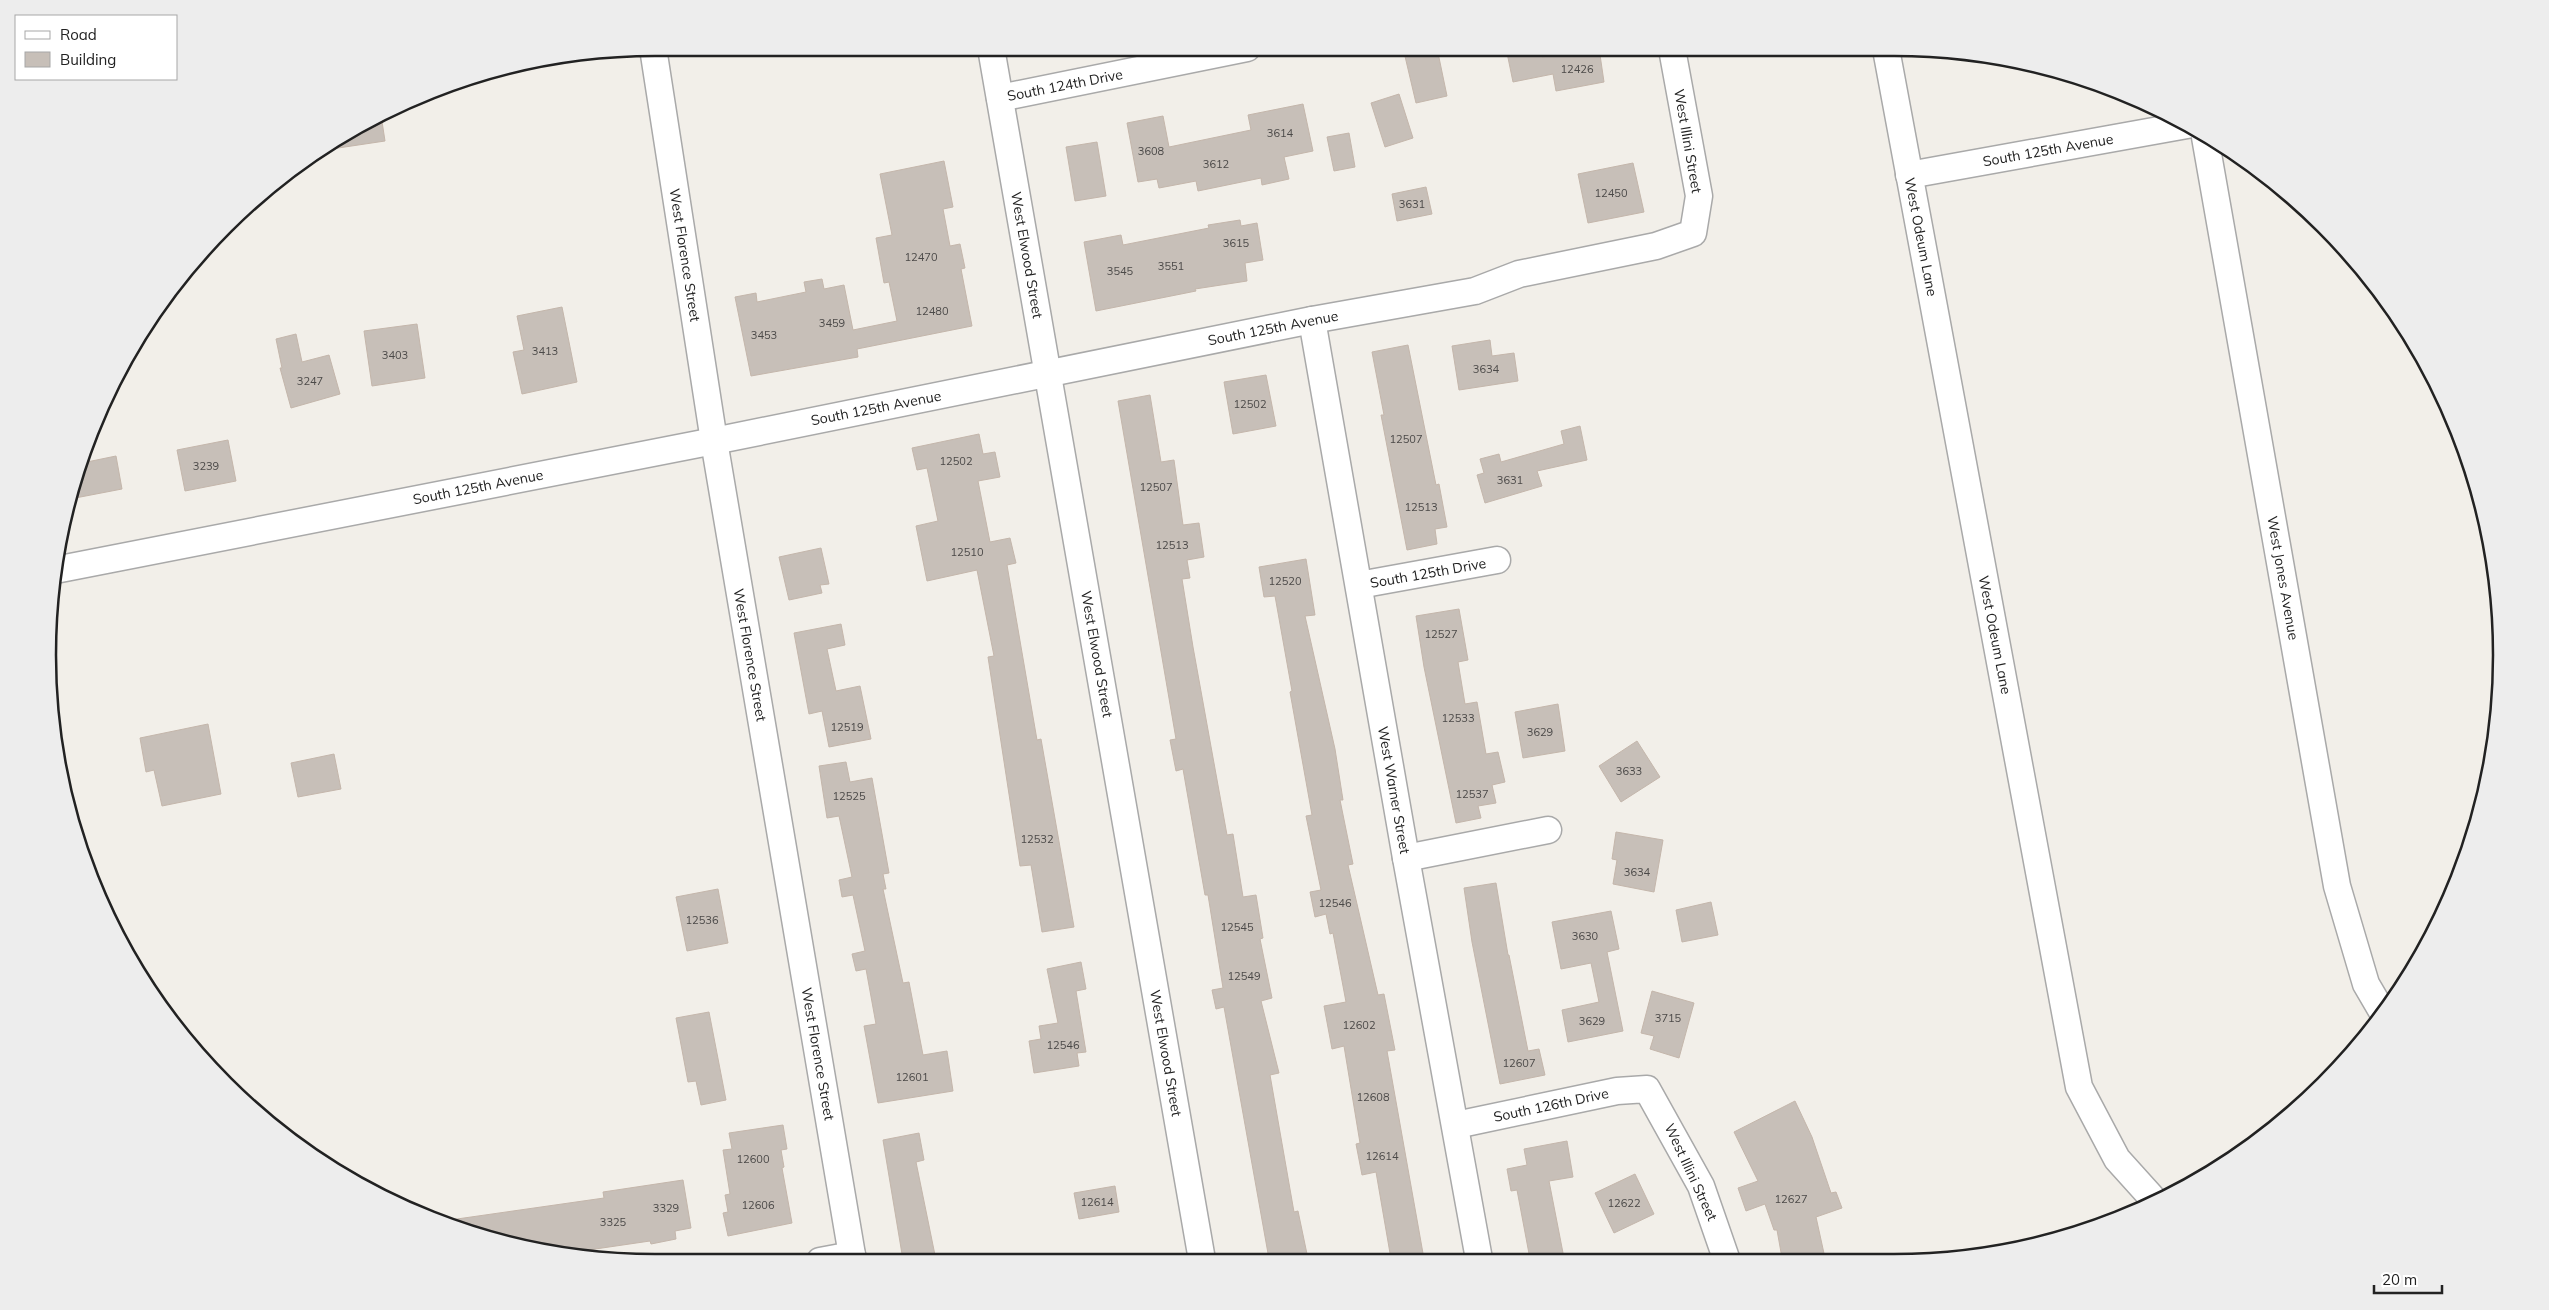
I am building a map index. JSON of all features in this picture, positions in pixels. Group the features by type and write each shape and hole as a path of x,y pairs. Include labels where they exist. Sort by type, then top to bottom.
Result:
{"street":[{"name":"West Florence Street","path":"654,56 714,441 852,1254"},
{"name":"West Elwood Street","path":"992,56 1201,1254"},
{"name":"South 124th Drive","path":"1000,98 1207,56"},
{"name":"West Illini Street","path":"1673,56 1699,196 1693,233"},
{"name":"West Odeum Lane","path":"1887,56 2080,1087 2117,1159 2150,1196"},
{"name":"South 125th Avenue","path":"1909,175 2176,127"},
{"name":"West Jones Avenue","path":"2206,144 2337,886 2366,984 2379,1006"},
{"name":"South 125th Avenue","path":"63,569 714,441 1312,320 1475,291 1519,274 1656,246 1693,233"},
{"name":"West Warner Street","path":"1312,320 1406,858 1478,1254"},
{"name":"South 125th Drive","path":"1359,585 1497,560"},
{"path":"1406,858 1548,830"},
{"name":"West Illini Street","path":"1647,1089 1701,1186 1725,1254"},
{"name":"South 126th Drive","path":"1456,1125 1617,1091 1647,1089"}],"building":[{"path":"1405,56 1439,56 1447,96 1416,103"},
{"path":"1508,56 1600,56 1604,82 1556,91 1553,74 1513,82"},
{"path":"1399,94 1413,138 1385,147 1371,103"},
{"path":"1303,104 1313,151 1284,157 1289,179 1262,185 1261,178 1198,191 1196,181 1159,188 1157,179 1138,182 1127,123 1163,116 1169,147 1251,130 1248,115"},
{"path":"382,122 385,141 336,148"},
{"path":"1349,133 1355,167 1334,171 1327,137"},
{"path":"1097,142 1106,196 1075,201 1066,147"},
{"path":"944,161 953,207 943,209 950,246 960,244 965,268 961,269 972,326 857,349 858,357 751,376 735,297 756,293 757,302 806,292 804,282 822,279 824,289 844,285 853,330 897,321 889,282 884,283 876,238 892,235 880,174"},
{"path":"1633,163 1644,212 1588,223 1578,174"},
{"path":"1426,187 1432,214 1397,221 1392,194"},
{"path":"1240,220 1241,226 1257,223 1263,260 1245,263 1247,281 1195,289 1196,291 1096,311 1084,242 1121,235 1123,245 1209,228 1208,225"},
{"path":"562,307 577,382 522,394 513,352 524,350 517,316"},
{"path":"417,324 425,378 372,386 364,331"},
{"path":"296,334 302,362 329,355 340,394 291,408 280,368 282,368 276,339"},
{"path":"1490,340 1492,356 1514,353 1518,381 1459,390 1452,346"},
{"path":"1408,345 1436,485 1439,484 1447,527 1435,529 1437,544 1407,550 1381,415 1384,415 1372,352"},
{"path":"1266,375 1276,426 1233,434 1224,382"},
{"path":"1150,395 1161,462 1174,460 1183,525 1199,523 1204,557 1187,560 1190,578 1182,579 1227,835 1233,834 1243,897 1256,895 1263,938 1260,939 1272,998 1261,1001 1279,1073 1270,1075 1294,1212 1298,1211 1307,1254 1268,1254 1224,1007 1216,1009 1212,990 1223,988 1208,895 1205,895 1183,769 1176,771 1170,740 1176,739 1118,401"},
{"path":"1580,426 1587,460 1537,471 1542,486 1485,503 1477,475 1484,473 1480,459 1499,454 1501,462 1564,444 1561,431"},
{"path":"979,434 983,454 995,452 1000,477 978,481 990,542 1010,538 1016,563 1007,565 1037,740 1041,739 1074,927 1042,932 1031,865 1020,866 988,657 994,656 977,570 927,581 916,526 938,521 927,468 917,470 912,448"},
{"path":"228,440 236,481 185,491 177,450"},
{"path":"116,456 122,489 78,498 89,462"},
{"path":"821,548 829,584 820,585 822,593 789,600 779,557"},
{"path":"1306,559 1315,615 1305,616 1335,749 1343,800 1340,800 1353,864 1348,865 1378,995 1384,994 1395,1050 1387,1051 1423,1254 1390,1254 1376,1172 1362,1175 1356,1144 1360,1143 1344,1046 1332,1049 1324,1006 1346,1002 1333,933 1330,934 1326,914 1315,917 1310,892 1321,890 1306,816 1312,815 1275,596 1264,597 1259,567"},
{"path":"1459,609 1468,660 1458,662 1465,704 1477,702 1486,754 1498,752 1505,782 1492,785 1496,803 1478,806 1481,818 1456,823 1424,667 1416,616"},
{"path":"841,624 845,645 827,649 836,691 860,686 871,739 829,747 822,711 809,714 794,633"},
{"path":"1558,704 1565,751 1523,758 1515,712"},
{"path":"208,724 221,794 162,806 154,770 146,772 140,738"},
{"path":"1637,741 1660,777 1621,802 1599,766"},
{"path":"334,754 341,789 298,797 291,763"},
{"path":"846,762 850,782 872,778 889,873 883,874 886,889 883,889 903,983 909,982 923,1055 947,1051 953,1091 878,1103 864,1026 876,1024 866,969 856,971 852,954 865,951 853,895 842,897 839,880 852,877 839,816 827,818 819,766"},
{"path":"1616,832 1663,840 1654,892 1613,884 1617,860 1612,859"},
{"path":"1496,883 1508,955 1528,1051 1539,1049 1545,1075 1500,1084 1472,942 1464,888"},
{"path":"718,889 728,943 687,951 676,897"},
{"path":"1711,902 1718,935 1682,942 1676,910"},
{"path":"1611,911 1619,949 1607,952 1623,1031 1568,1042 1562,1010 1599,1002 1591,963 1561,969 1552,922"},
{"path":"1081,962 1086,989 1076,991 1086,1052 1077,1053 1079,1066 1034,1073 1029,1041 1041,1039 1039,1026 1058,1023 1047,969"},
{"path":"1652,991 1694,1003 1679,1058 1650,1049 1654,1036 1641,1033"},
{"path":"709,1012 726,1100 701,1105 696,1081 688,1082 676,1018"},
{"path":"1795,1101 1812,1137 1831,1193 1836,1192 1842,1208 1816,1217 1824,1254 1781,1254 1777,1230 1774,1230 1765,1204 1746,1211 1738,1188 1758,1181 1734,1132"},
{"path":"783,1125 787,1149 781,1150 784,1167 782,1168 792,1223 728,1236 723,1213 728,1212 725,1195 730,1194 723,1150 732,1149 729,1133"},
{"path":"919,1133 924,1160 916,1162 935,1254 902,1254 883,1140"},
{"path":"1567,1141 1573,1177 1549,1181 1563,1254 1529,1254 1517,1190 1511,1191 1507,1169 1527,1165 1524,1149"},
{"path":"1635,1174 1654,1214 1614,1233 1595,1193"},
{"path":"683,1180 691,1228 675,1231 676,1239 651,1244 650,1241 589,1250 538,1242 456,1219 604,1198 603,1192"},
{"path":"1115,1186 1119,1212 1079,1219 1074,1193"}]}
